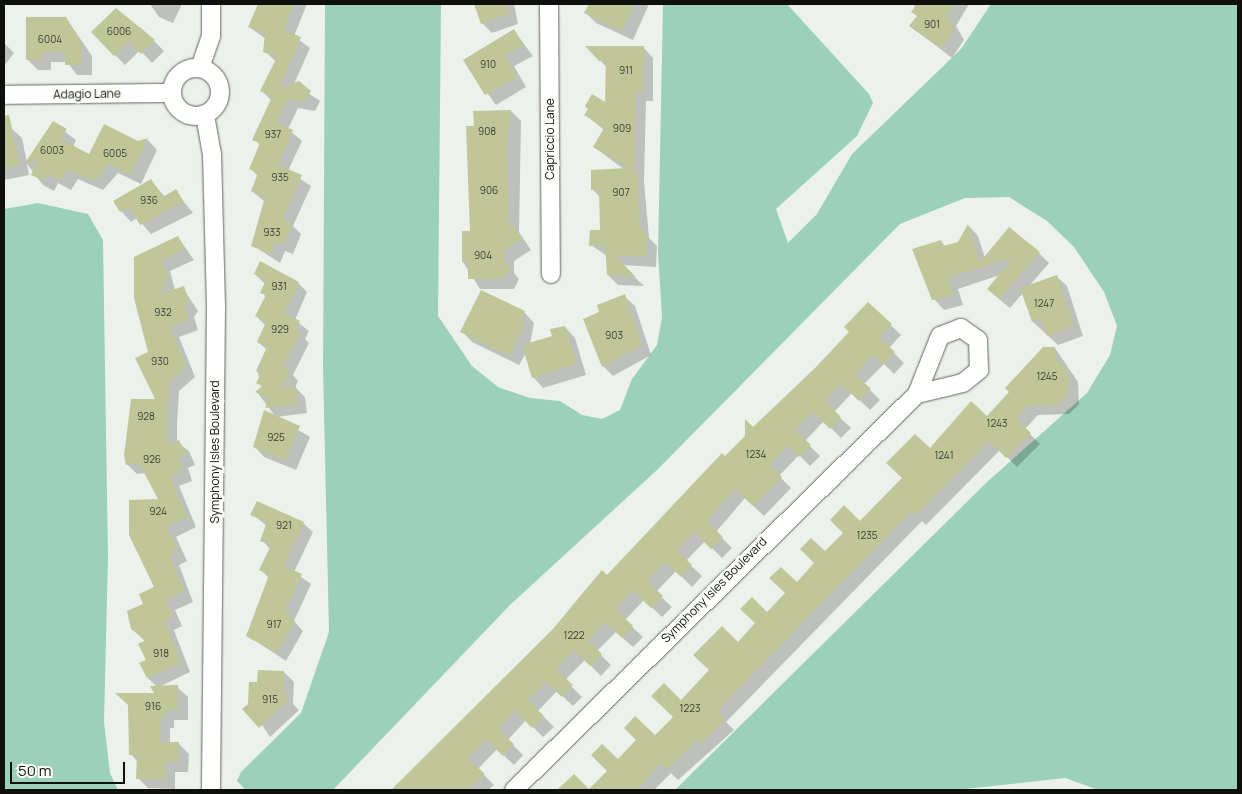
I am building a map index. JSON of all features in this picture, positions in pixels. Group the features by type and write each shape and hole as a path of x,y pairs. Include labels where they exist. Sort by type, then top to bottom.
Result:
{"street":[{"path":"200,68 210,36 211,4"},
{"name":"Capriccio Lane","path":"549,4 551,274"},
{"path":"200,68 214,76 220,91 216,106 205,115 184,114 171,93 178,76 200,68"},
{"name":"Adagio Lane","path":"4,95 171,93"},
{"name":"Symphony Isles Boulevard","path":"205,115 212,154 216,307 211,790"},
{"name":"Symphony Isles Boulevard","path":"514,790 917,394"}],"shaded area":[{"path":"325,4 441,4 438,316 472,366 498,387 530,398 560,401 582,415 602,419 620,410 632,379 657,345 662,317 658,253 663,4 787,4 869,94 873,103 857,136 776,209 788,243 817,214 852,154 961,49 991,4 1238,4 1238,790 1099,790 1065,778 956,790 675,790 987,482 1087,393 1110,355 1117,326 1104,292 1074,247 1047,221 1009,197 965,198 900,224 657,470 510,605 333,790 246,790 237,781 241,772 301,713 329,632 323,368"},
{"path":"38,203 88,214 103,240 108,557 104,722 110,773 118,790 4,790 4,209"}],"building":[{"path":"258,4 294,4 284,30 301,37 279,89 299,81 311,91 305,102 288,99 277,123 293,130 278,165 302,175 283,219 293,224 283,245 275,242 270,254 251,246 265,197 251,191 258,173 249,169 260,143 252,140 272,97 260,91 277,57 263,52 265,34 248,27"},
{"path":"474,4 505,4 509,14 481,24"},
{"path":"589,4 634,4 622,31 584,13"},
{"path":"918,4 955,4 947,15 955,29 941,49 909,26 917,16 911,12"},
{"path":"116,8 155,40 141,54 129,41 114,56 91,32"},
{"path":"26,17 66,17 82,45 82,65 65,65 65,52 42,52 42,60 26,60"},
{"path":"514,29 524,45 505,56 517,77 485,95 463,60"},
{"path":"585,46 644,46 643,92 636,92 634,174 638,174 640,226 647,235 646,257 614,255 636,277 607,275 605,246 589,246 590,230 600,230 599,190 591,190 591,170 628,168 593,147 604,128 584,115 588,109 585,106 592,94 605,102 606,61 599,61"},
{"path":"511,110 507,138 509,226 513,224 522,239 504,251 504,262 510,268 504,279 468,279 468,262 462,262 462,231 470,231 466,126 474,126 473,111"},
{"path":"9,115 20,165 4,168 4,116"},
{"path":"53,121 67,129 61,139 89,154 104,124 138,141 148,138 131,175 107,163 102,175 92,181 67,169 61,181 48,174 44,181 31,175 38,161 25,163"},
{"path":"151,179 163,197 176,189 184,202 140,225 129,207 120,212 113,201"},
{"path":"968,224 980,262 1009,227 1040,252 999,299 987,289 1013,258 959,274 949,279 954,295 932,300 912,249 941,240 943,246 958,242"},
{"path":"178,236 185,249 161,261 168,274 161,294 184,286 189,301 185,306 189,320 170,327 186,366 170,381 167,414 168,445 179,440 186,454 179,458 182,471 170,476 187,516 167,527 178,550 170,555 184,592 166,600 173,616 164,620 181,662 147,678 139,663 146,660 138,644 146,640 131,629 127,611 143,604 139,594 154,587 129,535 129,500 158,499 139,463 126,465 124,456 131,399 155,399 135,358 148,352 134,298 134,257"},
{"path":"260,261 299,282 285,313 300,321 296,330 301,333 283,367 290,370 281,388 296,386 298,404 265,408 269,398 255,392 262,386 256,383 261,373 256,371 267,347 257,342 266,322 255,316 266,295 260,293 266,280 254,274"},
{"path":"1057,275 1074,326 1047,336 1041,319 1032,322 1020,288"},
{"path":"481,290 525,311 521,320 525,323 509,356 460,332"},
{"path":"625,294 642,345 602,367 583,319 599,312 597,305"},
{"path":"868,302 892,324 879,337 895,352 883,364 873,355 855,374 871,389 859,401 841,384 825,401 841,417 830,429 813,412 795,430 811,445 799,457 788,446 769,465 782,477 753,506 735,489 707,521 723,537 711,549 694,532 677,550 692,565 681,577 665,562 647,581 663,596 651,608 633,591 615,609 633,626 622,638 605,622 588,641 602,654 590,666 574,650 556,669 573,685 562,697 546,682 528,700 544,716 532,728 515,711 498,729 514,744 503,756 486,740 468,758 485,774 473,785 467,790 391,790 552,630 602,570 607,575 722,453 725,456 745,436 745,419 753,427 815,368 849,332 844,327"},
{"path":"565,326 577,364 532,378 522,345 552,336 550,329"},
{"path":"1043,347 1055,347 1055,357 1068,371 1069,393 1058,405 1027,406 1016,419 1031,433 1006,458 989,441 915,516 911,512 717,711 725,719 701,744 697,740 667,770 660,763 638,790 557,790 574,774 589,789 607,771 591,755 602,744 618,759 636,740 624,728 635,716 655,735 673,717 651,696 664,683 681,700 709,670 693,655 722,626 738,642 755,623 740,609 752,597 767,612 785,593 769,578 781,567 797,582 814,563 800,549 811,538 825,551 843,533 830,520 844,505 860,521 902,478 886,463 915,434 930,448 971,401 987,416 1009,392 1005,388"},
{"path":"264,410 300,426 285,461 253,447"},
{"path":"257,501 304,522 284,566 302,574 285,611 295,621 276,653 246,636 269,575 259,570 271,545 260,541 267,522 250,515"},
{"path":"258,670 284,671 283,692 289,699 259,728 242,709 248,704 249,682 257,682"},
{"path":"178,685 178,710 165,710 165,718 160,718 161,742 179,742 178,762 166,762 165,780 136,779 137,755 129,755 128,705 115,693 154,693 150,686"}]}
